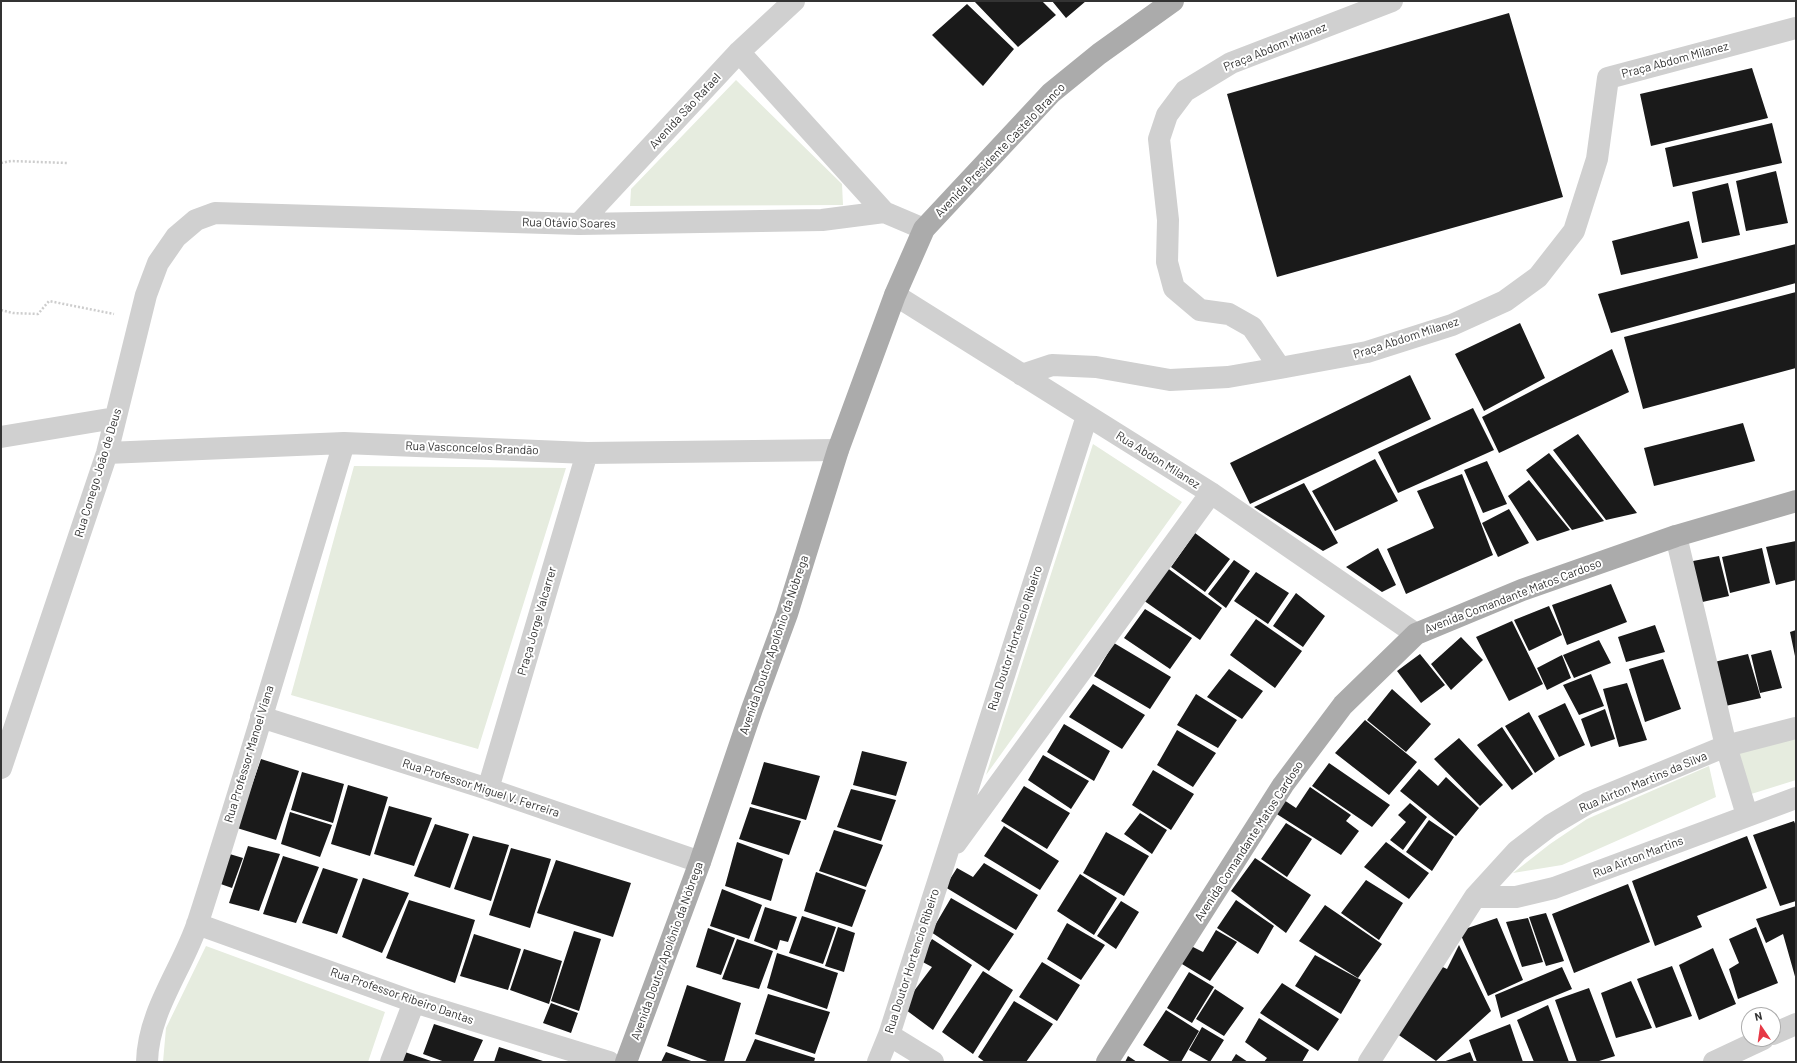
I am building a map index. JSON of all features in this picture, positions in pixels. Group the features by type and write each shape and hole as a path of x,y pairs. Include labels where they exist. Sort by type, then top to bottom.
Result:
{"main road":[{"name":"Avenida Presidente Castelo Branco","path":"924,229 1051,93 1099,54 1173,1"},
{"name":"Avenida Doutor Apolônio da Nóbrega","path":"626,1062 700,862 752,709 787,614 838,450 895,295 924,229"},
{"name":"Avenida Comandante Matos Cardoso","path":"1107,1062 1283,785 1343,705 1416,634 1522,590 1676,536 1796,502"}],"street":[{"name":"Avenida São Rafael","path":"579,224 739,52 794,1"},
{"name":"Praça Abdom Milanez","path":"1392,1 1231,63 1185,91 1167,115 1159,139 1168,220 1167,262 1174,288 1200,310 1230,314 1252,327 1280,368 1368,352 1452,325 1505,301 1538,278 1574,232 1597,159 1608,78 1796,28"},
{"path":"739,52 884,212 924,229"},
{"name":"Rua Otávio Soares","path":"253,215 579,224 822,220 884,212"},
{"name":"Rua Conego João de Deus","path":"1,768 106,453 146,295 158,263 176,236 196,220 216,213 253,215"},
{"name":"Rua Abdon Milanez","path":"895,295 1211,493 1416,634"},
{"path":"1022,375 1052,365 1096,367 1170,380 1228,377 1280,368"},
{"name":"Rua Doutor Hortencio Ribeiro","path":"878,1062 889,1035 1087,416"},
{"path":"1,437 115,418"},
{"name":"Rua Vasconcelos Brandão","path":"106,453 344,443 587,453 838,450"},
{"name":"Rua Professor Manoel Viana","path":"147,1062 147,1046 159,1010 197,924 344,443"},
{"name":"Praça Jorge Valcarrer","path":"488,790 587,453"},
{"name":"Rua Doutor Hortencio Ribeiro","path":"944,860 1211,493"},
{"path":"1676,536 1726,746 1747,815"},
{"name":"Rua Professor Miguel V. Ferreira","path":"261,718 488,790 700,862"},
{"name":"Rua Airton Martins da Silva","path":"1369,1062 1475,897 1517,851 1551,825 1588,803 1726,746 1796,728"},
{"name":"Rua Airton Martins","path":"1475,897 1516,897 1554,888 1796,798"},
{"name":"Rua Professor Ribeiro Dantas","path":"197,924 414,1002 609,1062"},
{"path":"391,1062 414,1002"},
{"path":"1781,1031 1796,1024"},
{"path":"889,1035 933,1062"},
{"path":"1714,1062 1746,1047"}],"path":[{"path":"1,163 11,161 67,163"},
{"path":"1,310 13,313 38,314 49,301 140,320"}],"shaded area":[{"path":"736,80 842,184 843,205 630,206 631,189"},
{"path":"1093,444 1182,502 986,775"},
{"path":"354,466 566,468 478,749 291,695"},
{"path":"1796,735 1796,780 1748,795 1735,750"},
{"path":"1709,766 1716,797 1562,865 1513,873 1550,844 1587,819"},
{"path":"206,946 385,1012 368,1062 163,1062 166,1028"}],"building":[{"path":"974,1 1042,1 1056,15 1018,47"},
{"path":"1052,1 1086,1 1066,18"},
{"path":"967,4 1014,49 983,86 932,35"},
{"path":"1509,13 1563,197 1277,277 1227,94"},
{"path":"1752,68 1768,118 1651,146 1640,94"},
{"path":"1772,123 1782,163 1673,187 1665,148"},
{"path":"1776,171 1788,223 1746,231 1736,181"},
{"path":"1728,183 1740,235 1702,243 1692,192"},
{"path":"1689,221 1698,258 1621,275 1612,241"},
{"path":"1796,244 1796,283 1611,333 1598,294"},
{"path":"1796,292 1796,368 1643,409 1624,337"},
{"path":"1520,323 1545,378 1484,411 1455,354"},
{"path":"1612,349 1629,392 1499,453 1482,417"},
{"path":"1410,375 1431,419 1250,504 1230,463"},
{"path":"1473,408 1494,450 1398,493 1378,452"},
{"path":"1743,423 1755,461 1654,486 1644,448"},
{"path":"1578,434 1637,513 1606,520 1553,450"},
{"path":"1549,453 1604,521 1572,530 1526,470"},
{"path":"1375,459 1398,501 1335,531 1312,491"},
{"path":"1487,461 1507,504 1483,513 1464,470"},
{"path":"1462,474 1493,555 1406,594 1387,549 1434,528 1417,491"},
{"path":"1529,480 1570,530 1537,541 1508,496"},
{"path":"1304,483 1338,543 1323,551 1254,507"},
{"path":"1509,509 1529,543 1498,557 1482,523"},
{"path":"1195,533 1230,559 1205,592 1171,567"},
{"path":"1796,541 1796,580 1776,585 1766,547"},
{"path":"1378,548 1396,585 1382,592 1346,567"},
{"path":"1762,548 1770,583 1730,593 1722,557"},
{"path":"1719,556 1729,596 1698,603 1688,562"},
{"path":"1234,560 1250,571 1226,608 1208,594"},
{"path":"1166,567 1222,608 1200,640 1143,600"},
{"path":"1256,572 1289,593 1268,624 1234,601"},
{"path":"1611,584 1627,622 1567,645 1552,605"},
{"path":"1296,593 1325,616 1303,647 1273,626"},
{"path":"1549,606 1562,635 1529,651 1514,620"},
{"path":"1145,609 1192,638 1170,669 1124,638"},
{"path":"1256,619 1302,651 1275,688 1230,655"},
{"path":"1512,621 1543,684 1509,701 1476,637"},
{"path":"1655,625 1665,652 1626,662 1618,637"},
{"path":"1796,630 1796,656 1795,656 1790,632"},
{"path":"1461,637 1483,660 1451,690 1431,664"},
{"path":"1599,640 1611,663 1574,678 1563,655"},
{"path":"1114,643 1171,677 1150,709 1094,676"},
{"path":"1771,650 1782,688 1760,693 1751,655"},
{"path":"1420,654 1445,685 1421,703 1397,671"},
{"path":"1748,654 1761,698 1721,707 1710,663"},
{"path":"1562,655 1571,678 1547,690 1537,668"},
{"path":"1663,659 1681,709 1645,722 1629,669"},
{"path":"1229,669 1263,691 1242,719 1207,697"},
{"path":"1591,674 1604,706 1579,715 1563,685"},
{"path":"1627,683 1647,740 1619,747 1603,689"},
{"path":"1093,684 1145,715 1122,749 1069,717"},
{"path":"1392,689 1431,724 1406,752 1367,720"},
{"path":"1196,694 1237,720 1218,748 1177,725"},
{"path":"1565,703 1585,745 1559,757 1538,716"},
{"path":"1605,709 1615,739 1591,747 1581,719"},
{"path":"1529,712 1555,759 1535,773 1505,726"},
{"path":"1365,720 1417,762 1389,795 1335,753"},
{"path":"1064,724 1110,751 1094,781 1047,752"},
{"path":"1502,727 1533,774 1512,790 1477,745"},
{"path":"1177,730 1216,753 1193,787 1157,765"},
{"path":"1459,738 1503,785 1480,806 1434,759"},
{"path":"862,751 907,762 896,796 853,785"},
{"path":"1043,755 1089,781 1071,809 1028,780"},
{"path":"261,759 299,771 276,840 237,828"},
{"path":"764,762 820,776 806,820 751,804"},
{"path":"1329,763 1390,805 1372,827 1312,786"},
{"path":"1419,769 1438,786 1446,777 1479,808 1456,836 1400,791"},
{"path":"1153,770 1194,794 1171,830 1132,805"},
{"path":"302,772 344,784 333,823 291,810"},
{"path":"348,785 388,797 370,856 331,844"},
{"path":"1024,786 1070,813 1047,849 1001,821"},
{"path":"1310,787 1351,815 1346,821 1359,831 1341,855 1272,811 1281,798 1296,808"},
{"path":"851,789 896,800 881,841 837,827"},
{"path":"1410,803 1427,817 1403,850 1390,840 1406,822 1398,815"},
{"path":"389,806 432,818 414,866 374,854"},
{"path":"750,807 801,821 789,855 739,839"},
{"path":"290,812 332,825 320,857 281,844"},
{"path":"1140,813 1167,830 1152,854 1124,834"},
{"path":"1429,820 1454,837 1432,871 1406,852"},
{"path":"1794,821 1796,826 1796,901 1780,906 1753,835"},
{"path":"1286,823 1312,839 1287,877 1261,859"},
{"path":"435,824 469,834 450,888 414,876"},
{"path":"1004,826 1059,861 1040,890 984,856"},
{"path":"834,830 883,845 866,887 819,871"},
{"path":"1106,832 1149,856 1124,896 1083,873"},
{"path":"473,836 509,845 491,901 454,889"},
{"path":"1747,836 1767,888 1697,916 1702,927 1655,946 1632,881"},
{"path":"737,842 783,859 771,901 725,886"},
{"path":"1386,842 1429,873 1409,899 1364,867"},
{"path":"248,846 280,854 259,911 229,903"},
{"path":"511,848 551,859 530,928 489,915"},
{"path":"223,852 243,858 232,888 215,882"},
{"path":"283,856 319,867 296,923 263,914"},
{"path":"1255,858 1311,895 1286,933 1231,891"},
{"path":"556,860 631,883 613,937 537,913"},
{"path":"984,863 1038,895 1016,930 945,887 957,868 973,877"},
{"path":"323,868 358,879 337,934 302,923"},
{"path":"816,872 866,890 852,927 804,911"},
{"path":"1080,874 1117,898 1094,935 1057,911"},
{"path":"363,878 409,893 382,953 342,937"},
{"path":"1366,880 1403,903 1379,940 1341,913"},
{"path":"1628,884 1650,942 1574,973 1552,914"},
{"path":"722,889 762,905 749,939 710,926"},
{"path":"951,898 1014,934 989,971 931,932"},
{"path":"409,900 475,920 455,983 386,958"},
{"path":"1236,900 1274,926 1258,954 1217,928"},
{"path":"1121,901 1139,912 1116,949 1097,936"},
{"path":"1325,905 1382,944 1358,978 1299,941"},
{"path":"1796,906 1796,980 1783,934 1766,943 1756,919"},
{"path":"765,907 797,917 788,942 780,940 777,950 754,941"},
{"path":"1546,913 1564,961 1546,966 1529,917"},
{"path":"802,916 836,927 823,964 789,953"},
{"path":"1497,918 1523,980 1488,996 1459,931"},
{"path":"1528,918 1543,962 1522,967 1506,922"},
{"path":"1067,923 1105,945 1081,980 1047,959"},
{"path":"838,927 855,933 844,972 825,966"},
{"path":"1756,927 1778,983 1738,999 1729,969 1739,963 1729,939"},
{"path":"708,928 735,938 721,975 696,967"},
{"path":"1216,930 1237,942 1210,981 1177,961 1187,944 1203,952"},
{"path":"574,931 601,939 579,1011 551,1001"},
{"path":"474,934 521,949 508,990 460,976"},
{"path":"737,939 773,951 759,989 722,979"},
{"path":"932,939 972,965 933,1030 902,1007 932,967 919,960"},
{"path":"1459,945 1491,1011 1436,1061 1393,1031 1436,964 1447,969"},
{"path":"1713,948 1736,1004 1699,1020 1679,965"},
{"path":"524,949 562,961 549,1004 510,990"},
{"path":"777,953 838,973 827,1009 767,988"},
{"path":"1315,955 1361,980 1341,1014 1295,986"},
{"path":"1042,962 1080,985 1057,1021 1019,997"},
{"path":"1672,966 1692,1016 1656,1028 1637,979"},
{"path":"1562,967 1572,989 1501,1018 1495,995"},
{"path":"983,971 1013,990 973,1054 942,1032"},
{"path":"1189,972 1214,987 1192,1023 1167,1008"},
{"path":"1631,981 1652,1028 1616,1038 1601,993"},
{"path":"1282,983 1339,1019 1318,1051 1260,1013"},
{"path":"687,985 741,1003 724,1062 710,1062 667,1046"},
{"path":"1589,988 1615,1056 1596,1062 1577,1062 1555,1000"},
{"path":"1215,989 1244,1008 1224,1036 1196,1019"},
{"path":"768,994 830,1012 815,1054 755,1034"},
{"path":"1014,1001 1053,1024 1026,1062 985,1062 978,1057"},
{"path":"551,1003 578,1013 571,1033 543,1023"},
{"path":"1548,1005 1569,1062 1534,1062 1517,1020"},
{"path":"1166,1010 1199,1031 1181,1062 1171,1062 1143,1045"},
{"path":"1259,1018 1309,1050 1302,1062 1264,1062 1267,1058 1245,1042"},
{"path":"434,1024 483,1040 473,1062 445,1062 423,1054"},
{"path":"1510,1024 1523,1062 1477,1062 1469,1040"},
{"path":"1202,1027 1224,1040 1210,1062 1189,1050"},
{"path":"755,1039 815,1058 814,1062 745,1062"},
{"path":"499,1047 546,1062 494,1062"},
{"path":"402,1051 434,1062 397,1062"},
{"path":"666,1052 694,1062 661,1062"},
{"path":"1470,1052 1474,1062 1443,1062"},
{"path":"1236,1054 1248,1062 1231,1062"},
{"path":"1128,1056 1137,1062 1125,1062"}]}
